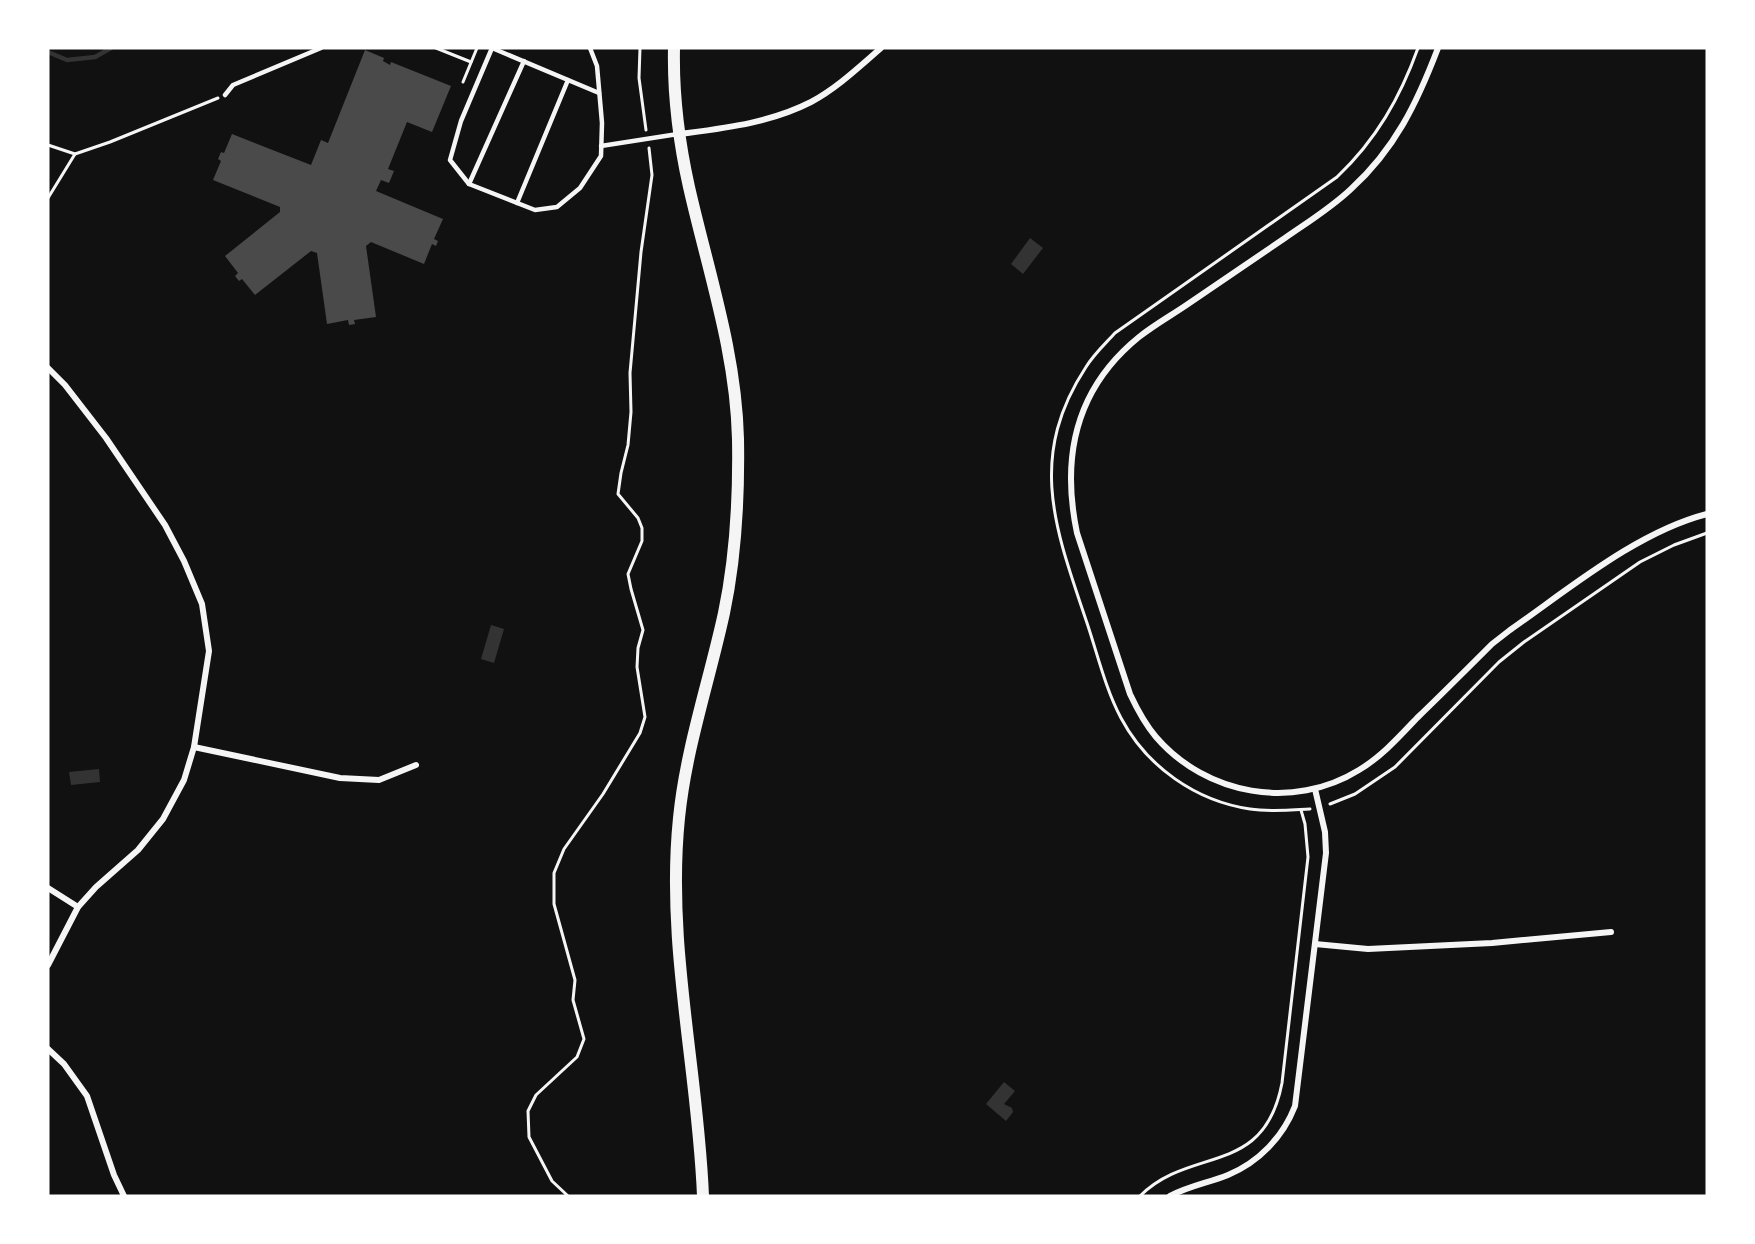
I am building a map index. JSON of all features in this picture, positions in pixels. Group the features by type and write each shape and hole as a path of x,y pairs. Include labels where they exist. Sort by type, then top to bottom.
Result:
{"main road":[{"path":"674,48 680,134 688,184 722,317 731,367 738,429 737,505 730,576 714,654 689,750 679,816 676,857 677,950 700,1140 703,1196"}],"street":[{"path":"680,134 757,122 785,114 837,85 881,48"},
{"path":"1438,48 1423,88 1400,131 1371,169 1351,190 1320,214 1140,337 1121,354 1094,390 1083,413 1071,457 1070,491 1077,533 1130,694 1139,714 1174,756 1216,781 1241,789 1267,793 1315,789 1350,775 1382,754 1492,644 1510,630 1634,545 1669,527 1707,514"},
{"path":"48,368 65,385 106,438 165,525 184,561 202,604 209,651 194,747 184,780 163,819 138,850 96,887 78,907 48,965"},
{"path":"194,747 340,778 379,780 416,765"},
{"path":"1170,1196 1188,1187 1226,1176 1241,1169 1260,1156 1279,1136 1291,1115 1298,1091 1326,853 1325,832 1315,789"},
{"path":"48,888 78,907"},
{"path":"1315,944 1368,949 1492,943 1611,932"},
{"path":"48,1049 64,1064 87,1096 123,1196"}],"lane":[{"path":"225,95 233,85 321,48"},
{"path":"590,48 597,66 600,93 602,123 600,156 580,188 557,207 535,210 469,184 450,160 461,121 492,48 600,93"},
{"path":"469,184 524,61"},
{"path":"517,203 568,80"},
{"path":"601,146 680,134"}],"path":[{"path":"436,48 471,62"},
{"path":"463,82 477,48"},
{"path":"568,1196 552,1181 529,1137 528,1111 536,1095 577,1057 584,1039 573,1000 575,980 554,904 554,873 564,849 603,794 640,733 645,717 637,667 638,648 643,630 628,573 642,541 642,528 638,518 618,494 628,445 631,412 630,373 641,252 652,175 639,78 639,48"},
{"path":"1418,48 1404,85 1381,126 1337,177 1115,333 1094,356 1079,378 1064,410 1055,441 1051,491 1061,544 1112,698 1131,735 1163,770 1188,788 1212,800 1249,809 1320,808 1354,794 1395,767 1499,663 1574,607 1651,556 1707,533"},
{"path":"48,145 75,154 225,95"},
{"path":"48,198 75,154"},
{"path":"1140,1196 1158,1181 1174,1172 1241,1150 1267,1123 1277,1101 1282,1083 1308,857 1305,824 1301,810"}],"shaded area":[{"path":"1030,238 1043,248 1023,274 1011,264"},
{"path":"491,625 504,629 494,663 481,659"},
{"path":"99,769 100,782 71,785 69,772"},
{"path":"1004,1082 1015,1091 1004,1104 1012,1108 1013,1112 1006,1121 986,1104"}],"building":[{"path":"365,50 384,58 383,61 390,65 391,62 451,86 432,132 407,122 388,169 394,171 389,183 381,180 376,191 443,219 434,239 438,241 436,246 432,244 424,264 371,242 366,246 376,317 354,320 355,324 349,325 348,320 327,324 317,253 311,251 255,295 242,279 239,281 235,276 238,273 225,256 280,212 280,207 213,180 221,161 218,159 221,152 224,153 232,134 311,165 321,140 328,143"}],"waterway":[{"path":"48,52 67,60 95,57 111,48"}]}
